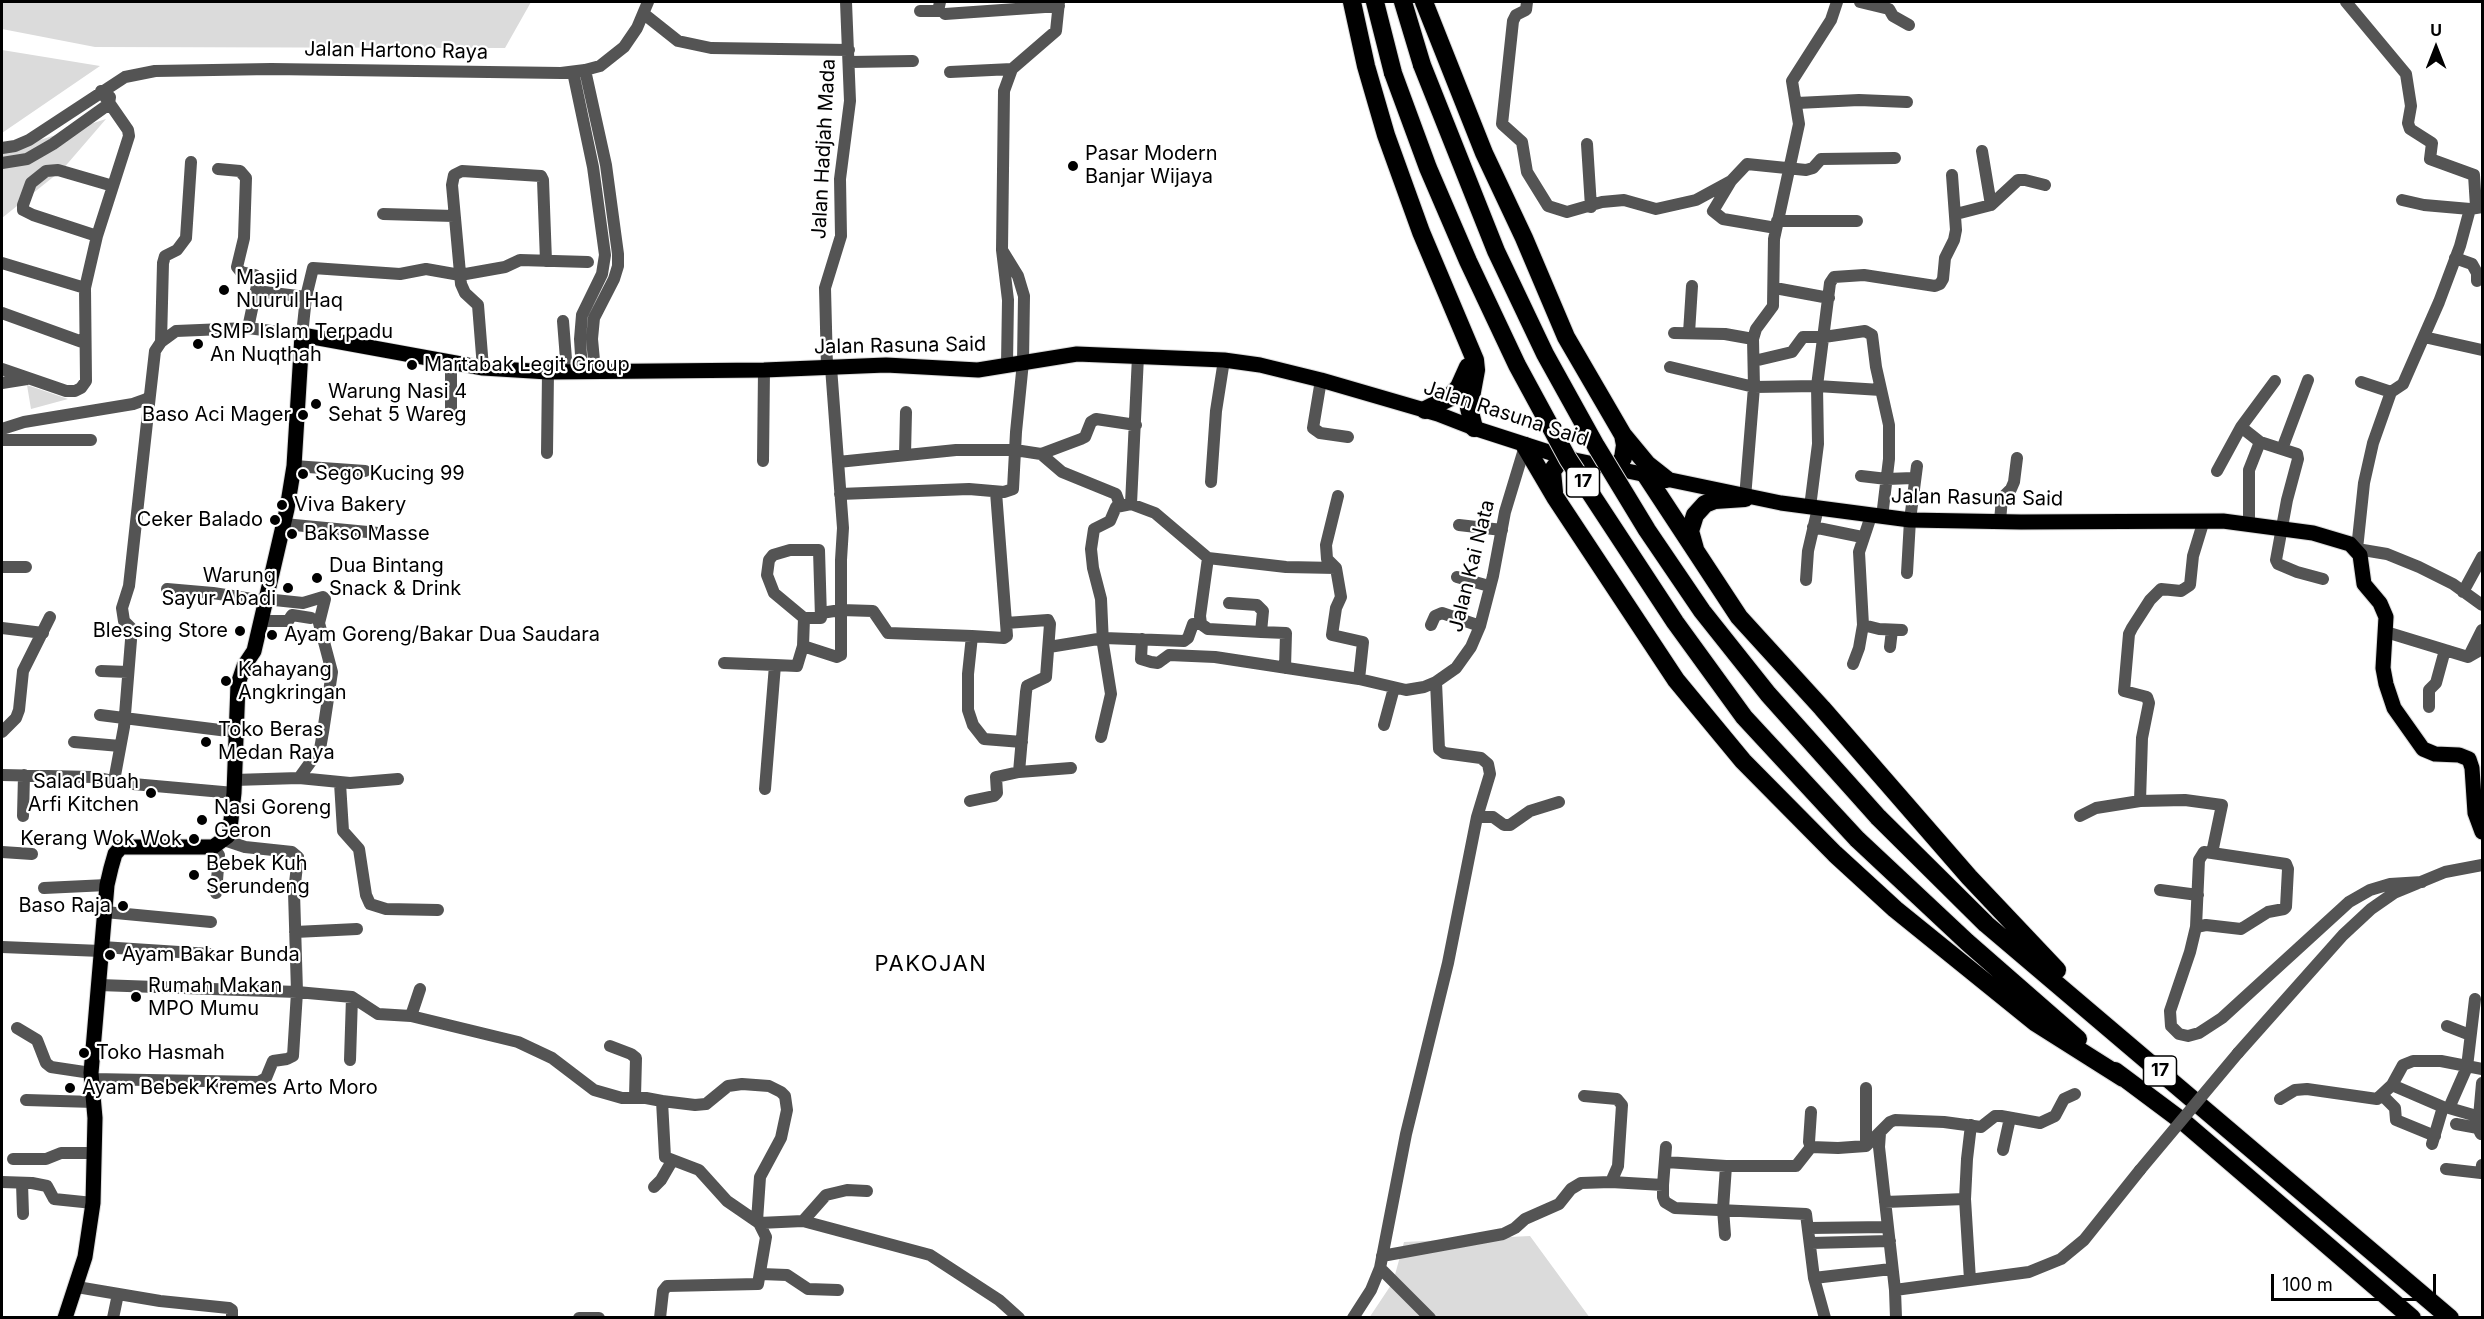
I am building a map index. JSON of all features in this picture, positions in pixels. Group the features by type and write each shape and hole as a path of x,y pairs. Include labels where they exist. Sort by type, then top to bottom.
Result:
{"highway":[{"path":"1352,2 1366,66 1386,135 1421,232 1470,344 1476,370 1469,408 1473,428"},
{"name":"17","path":"1375,2 1394,74 1428,168 1467,261 1517,365 1568,459 1675,622 1744,717 1857,839 1967,942 2123,1078 2186,1124 2412,1317"},
{"name":"17","path":"1403,2 1422,65 1496,251 1545,354 1596,446 1647,530 1702,611 1768,694 1878,817 1986,924 2450,1317"},
{"path":"1424,2 1484,153 1524,238 1566,337 1623,435 1647,464 1666,479"},
{"path":"1425,410 1449,398 1460,387 1470,361 1470,344"},
{"path":"1612,467 1619,464 1623,458 1625,446 1623,435"},
{"path":"1525,446 1555,497 1676,680 1743,761 1818,837 1895,909 2036,1023 2123,1078"},
{"path":"1555,497 1551,481 1552,471 1558,463 1570,459"},
{"path":"1645,474 1739,617 1970,877 2113,1031"},
{"path":"1698,557 1690,531 1695,515 1705,504 1714,500 1745,498"}],"main road":[{"name":"Jalan Rasuna Said","path":"302,335 483,368 548,372 764,370 901,365 978,370 1077,354 1224,360 1260,365 1321,380 1425,410 1525,446 1570,459 1745,498 1910,520 2029,522 2204,520 2283,529 2340,540 2357,549"},
{"path":"64,1317 77,1287 87,1248 93,1203 95,1153 91,1076 107,885 115,854 121,847 218,844 230,829 238,684 244,666 254,651 284,524 294,465 302,335"},
{"path":"2357,549 2364,584 2385,613 2384,668 2386,684 2394,708 2422,749 2435,754 2459,755 2469,759 2473,774 2475,813 2482,831"}],"street":[{"name":"Jalan Hartono Raya","path":"2,148 29,140 112,84 139,73 170,70 579,71 600,66 624,47 644,14 648,2"},
{"name":"Jalan Hadjah Mada","path":"803,646 840,656 843,528 829,367 825,288 841,236 840,178 850,101 846,2"},
{"path":"920,11 938,11 940,2"},
{"path":"1527,2 1526,10 1516,15 1513,21 1502,124 1522,142 1527,172 1543,201 1561,212 1591,207 1602,202 1624,200 1633,201 1649,209 1673,207 1696,200 1731,181 1749,164 1789,170 1809,170 1824,159 1895,158"},
{"path":"1745,498 1754,387 1753,339 1756,329 1773,306 1777,225 1799,124 1792,81 1830,20 1838,2"},
{"path":"1860,2 1889,9 1893,16 1909,25"},
{"path":"2346,2 2406,74 2411,105 2408,123 2410,129 2432,143 2430,159 2474,175 2476,208 2424,337 2403,384 2391,392 2373,443 2364,483 2357,549 2398,558 2453,584 2482,605"},
{"path":"945,14 1059,4 1058,25 1053,35 1012,69 1004,91 1002,250 1009,318 1007,364"},
{"path":"644,14 678,41 711,48 913,61"},
{"path":"950,72 1012,69"},
{"path":"579,71 606,255 602,274 582,315 581,371"},
{"path":"2,163 27,159 53,144 109,104 112,84"},
{"path":"2,369 66,391 81,388 87,374 85,288 97,236 129,136 128,130 101,91"},
{"path":"1797,103 1860,100 1907,102"},
{"path":"1587,144 1591,207"},
{"path":"1982,151 1991,205"},
{"path":"161,342 163,263 165,256 177,250 186,238 191,162"},
{"path":"97,236 33,215 23,210 23,205 31,183 46,171 58,170 113,186"},
{"path":"218,170 240,171 246,178 244,238 237,267 241,272 258,278 248,328"},
{"path":"483,368 478,305 465,293 460,275 452,185 457,173 502,172 541,176 546,261"},
{"path":"1806,580 1813,527 1818,444 1817,386 1830,283 1834,277 1838,276 1864,275 1935,286 1940,284 1943,279 1945,258 1954,240 1956,214 1952,175"},
{"path":"1956,214 1991,205 2018,180 2045,185"},
{"path":"1731,181 1713,211 1723,219 1777,225 1857,221"},
{"path":"2402,200 2424,205 2476,208"},
{"path":"383,214 454,216"},
{"path":"840,494 969,489 1008,492 1015,486 1015,450 1023,362 1024,296 1018,276 1002,250"},
{"path":"2455,258 2472,264 2477,273 2477,281"},
{"path":"118,782 131,628 124,621 122,608 129,586 155,351 161,342 176,331 248,328 302,335 306,297 313,268 400,274 426,269 460,275 505,267 516,261 588,262"},
{"path":"2,263 85,288"},
{"path":"1689,333 1692,286"},
{"path":"1774,288 1829,298"},
{"path":"256,291 306,297"},
{"path":"2,313 85,343"},
{"path":"1009,318 1024,318"},
{"path":"563,321 581,371"},
{"path":"1754,361 1792,352 1801,338 1870,331 1872,334 1876,367 1889,425 1889,459 1887,479 1877,516 1862,537 1858,563 1863,625 1859,648 1853,664"},
{"path":"1674,333 1725,334 1753,339"},
{"path":"2424,337 2482,350"},
{"path":"1125,504 1136,425 1138,356"},
{"path":"1211,482 1216,411 1224,360"},
{"path":"451,362 451,411"},
{"path":"1670,367 1754,387 1817,386 1881,390"},
{"path":"763,462 764,370"},
{"path":"547,453 548,372"},
{"path":"2,382 30,379"},
{"path":"1321,380 1313,428 1320,433 1348,436"},
{"path":"2282,449 2308,380"},
{"path":"2217,471 2241,428 2275,381"},
{"path":"2361,382 2391,392"},
{"path":"2,429 31,421 133,404 147,399 150,395"},
{"path":"905,455 906,412"},
{"path":"838,462 956,450 1015,450 1041,454 1081,440 1085,437 1091,422 1096,419 1136,425"},
{"path":"2241,428 2260,442 2295,452 2298,459 2287,500 2277,563 2306,576 2323,579"},
{"path":"2,440 91,440"},
{"path":"2248,524 2249,470 2260,442"},
{"name":"Jalan Kai Nata","path":"1436,682 1456,668 1471,647 1480,626 1505,512 1525,446"},
{"path":"1041,454 1062,472 1116,494 1125,504 1155,513 1208,558 1286,567 1336,568"},
{"path":"2000,521 2002,498 2014,482 2017,458"},
{"path":"294,465 365,471"},
{"path":"1862,476 1887,479 1915,472 1907,573"},
{"path":"821,614 841,610 873,610 888,633 1006,638 996,492"},
{"path":"1338,496 1326,545 1327,559 1336,568 1341,597 1335,608 1332,636 1363,642 1359,679"},
{"path":"1101,737 1112,694 1101,599 1091,549 1093,533 1097,527 1110,521 1114,510 1125,504"},
{"path":"2140,801 2142,738 2149,702 2147,697 2124,691 2129,634 2161,589 2181,591 2190,585 2193,555 2204,520"},
{"path":"284,524 378,533"},
{"path":"1460,525 1502,530"},
{"path":"1813,527 1862,537"},
{"path":"790,550 819,550 820,619 804,618 774,593 767,575 769,560 773,555 790,550"},
{"path":"2463,592 2482,557"},
{"path":"1201,624 1200,616 1208,558"},
{"path":"2,567 26,567"},
{"path":"1457,577 1489,586"},
{"path":"167,589 303,603 323,597 325,599 319,622 332,672 320,749 299,778"},
{"path":"1229,603 1260,606 1263,611 1261,632"},
{"path":"1431,625 1435,616 1442,613 1480,626"},
{"path":"260,621 288,621 292,615 311,618"},
{"path":"2,732 16,718 23,671 50,617"},
{"path":"724,663 797,666 803,646 804,618"},
{"path":"1006,623 1048,620 1049,647 1046,677 1027,686 1019,772"},
{"path":"1049,647 1104,638 1185,641 1191,626 1201,624 1208,629 1286,633 1285,668"},
{"path":"1863,625 1897,630 1890,647"},
{"path":"2,628 43,633"},
{"path":"2468,657 2482,630"},
{"path":"2386,632 2468,657 2482,649"},
{"path":"972,636 968,674 969,710 973,725 984,739 1022,741"},
{"path":"1142,639 1140,654 1144,661 1158,663 1169,655 1215,657 1359,679 1394,688 1415,689 1436,682 1439,749 1444,753 1481,758 1490,768 1477,817 1448,963 1406,1134 1381,1262 1371,1290 1353,1317"},
{"path":"2429,707 2428,690 2436,683 2445,650"},
{"path":"765,789 775,665"},
{"path":"101,671 128,672"},
{"path":"1384,726 1394,688"},
{"path":"100,715 236,732"},
{"path":"74,742 120,746"},
{"path":"970,801 994,796 997,793 996,777 1019,772 1071,768"},
{"path":"2,774 93,777 118,782 234,787 299,778 340,783 398,779"},
{"path":"23,816 24,775"},
{"path":"340,783 340,815 344,831 359,849 366,896 370,904 386,909 438,910"},
{"path":"2080,816 2096,808 2140,801 2185,800 2223,805 2212,853"},
{"path":"1477,817 1493,817 1504,825 1510,825 1530,811 1559,802"},
{"path":"17,1028 37,1040 46,1063 51,1067 91,1076 240,1083 264,1080 273,1061 290,1058 294,1053 297,992 294,892 299,860 297,854 218,844 216,893"},
{"path":"2,852 32,854"},
{"path":"2196,927 2206,925 2241,929 2268,912 2284,909 2286,907 2287,865 2204,852 2199,860 2196,927 2170,1011 2170,1026 2179,1034 2188,1036 2199,1033 2222,1018 2349,902 2370,890 2390,884 2422,882"},
{"path":"1895,1290 2029,1272 2061,1259 2084,1240 2238,1053 2350,928 2394,893 2445,872 2482,865"},
{"path":"45,888 107,885"},
{"path":"2160,890 2198,895"},
{"path":"105,912 211,922"},
{"path":"295,932 357,929"},
{"path":"2,947 210,954"},
{"path":"99,985 297,992 352,997 378,1014 411,1016 532,1047 552,1058 594,1090 622,1098 635,1097 695,1105 706,1104 728,1086 742,1084 769,1086 785,1096 787,1110 784,1129 777,1148 760,1177 758,1222"},
{"path":"411,1016 420,989"},
{"path":"350,1060 352,997"},
{"path":"2475,999 2467,1067 2449,1108 2480,1126"},
{"path":"2447,1026 2470,1035"},
{"path":"610,1047 636,1058 635,1097"},
{"path":"2280,1099 2295,1090 2307,1089 2371,1100 2382,1095 2392,1085 2399,1070 2408,1062 2441,1061 2482,1069"},
{"path":"2480,1126 2482,1083"},
{"path":"2382,1095 2395,1108 2396,1120 2433,1140 2444,1107 2392,1085"},
{"path":"1866,1088 1866,1146"},
{"path":"1811,1147 1866,1146 1890,1122 1895,1120 1981,1127 1995,1116 2040,1123 2055,1116 2064,1099 2075,1094"},
{"path":"1584,1096 1617,1099 1622,1105 1618,1166 1611,1182"},
{"path":"26,1100 94,1102"},
{"path":"660,1317 663,1291 667,1286 758,1284 766,1236 758,1222 728,1201 699,1170 693,1166 672,1161 664,1155 662,1101"},
{"path":"1811,1112 1809,1142 1811,1147"},
{"path":"2003,1150 2010,1118"},
{"path":"2456,1124 2480,1126"},
{"path":"1970,1280 1965,1199 1966,1159 1971,1125"},
{"path":"1880,1133 1879,1147 1896,1317"},
{"path":"1666,1147 1663,1197 1669,1206 1802,1213 1808,1217 1814,1278 1825,1317"},
{"path":"1665,1162 1726,1166 1768,1164 1794,1166 1799,1164 1811,1147"},
{"path":"13,1159 51,1159 61,1153 95,1153"},
{"path":"654,1187 672,1161"},
{"path":"2446,1168 2481,1173 2482,1165"},
{"path":"1725,1235 1723,1209 1726,1166"},
{"path":"2,1182 49,1187 52,1197 57,1199 93,1203"},
{"path":"22,1183 23,1214"},
{"path":"1381,1262 1503,1234 1525,1219 1559,1204 1575,1185 1581,1183 1664,1185"},
{"path":"803,1221 820,1199 826,1195 846,1190 867,1191"},
{"path":"1885,1202 1965,1199"},
{"path":"758,1222 803,1221 930,1255 999,1300 1019,1317"},
{"path":"1809,1228 1888,1227"},
{"path":"1811,1242 1890,1241"},
{"path":"1381,1262 1430,1317"},
{"path":"1814,1278 1891,1269"},
{"path":"761,1274 787,1275 808,1289 838,1290"},
{"path":"77,1287 160,1301 229,1308 232,1310 232,1317"},
{"path":"113,1317 118,1294"},
{"path":"579,1317 599,1317"}],"shaded area":[{"path":"2,2 531,2 505,48 95,47 2,29"},
{"path":"2,50 100,66 2,133"},
{"path":"106,119 62,170 2,218 2,152"},
{"path":"27,385 68,399 31,409"},
{"path":"1530,1236 1590,1318 1369,1318 1393,1282 1404,1242"}],"place":[{"name":"Pasar Modern Banjar Wijaya","path":"1073,166"},
{"name":"Masjid Nuurul Haq","path":"224,290"},
{"name":"SMP Islam Terpadu An Nuqthah","path":"198,344"},
{"name":"Martabak Legit Group","path":"412,365"},
{"name":"Warung Nasi 4 Sehat 5 Wareg","path":"316,404"},
{"name":"Baso Aci Mager","path":"303,415"},
{"name":"Sego Kucing 99","path":"303,474"},
{"name":"Viva Bakery","path":"282,505"},
{"name":"Ceker Balado","path":"275,520"},
{"name":"Bakso Masse","path":"292,534"},
{"name":"Dua Bintang Snack & Drink","path":"317,578"},
{"name":"Warung Sayur Abadi","path":"288,588"},
{"name":"Blessing Store","path":"240,631"},
{"name":"Ayam Goreng/Bakar Dua Saudara","path":"272,635"},
{"name":"Kahayang Angkringan","path":"226,681"},
{"name":"Toko Beras Medan Raya","path":"206,742"},
{"name":"Salad Buah Arfi Kitchen","path":"151,793"},
{"name":"Nasi Goreng Geron","path":"202,820"},
{"name":"Kerang Wok Wok","path":"194,839"},
{"name":"Bebek Kuh Serundeng","path":"194,875"},
{"name":"Baso Raja","path":"123,906"},
{"name":"Ayam Bakar Bunda","path":"110,955"},
{"name":"Rumah Makan MPO Mumu","path":"136,997"},
{"name":"Toko Hasmah","path":"84,1053"},
{"name":"Ayam Bebek Kremes Arto Moro","path":"70,1088"}],"district":[{"name":"PAKOJAN","path":"931,964"}]}
